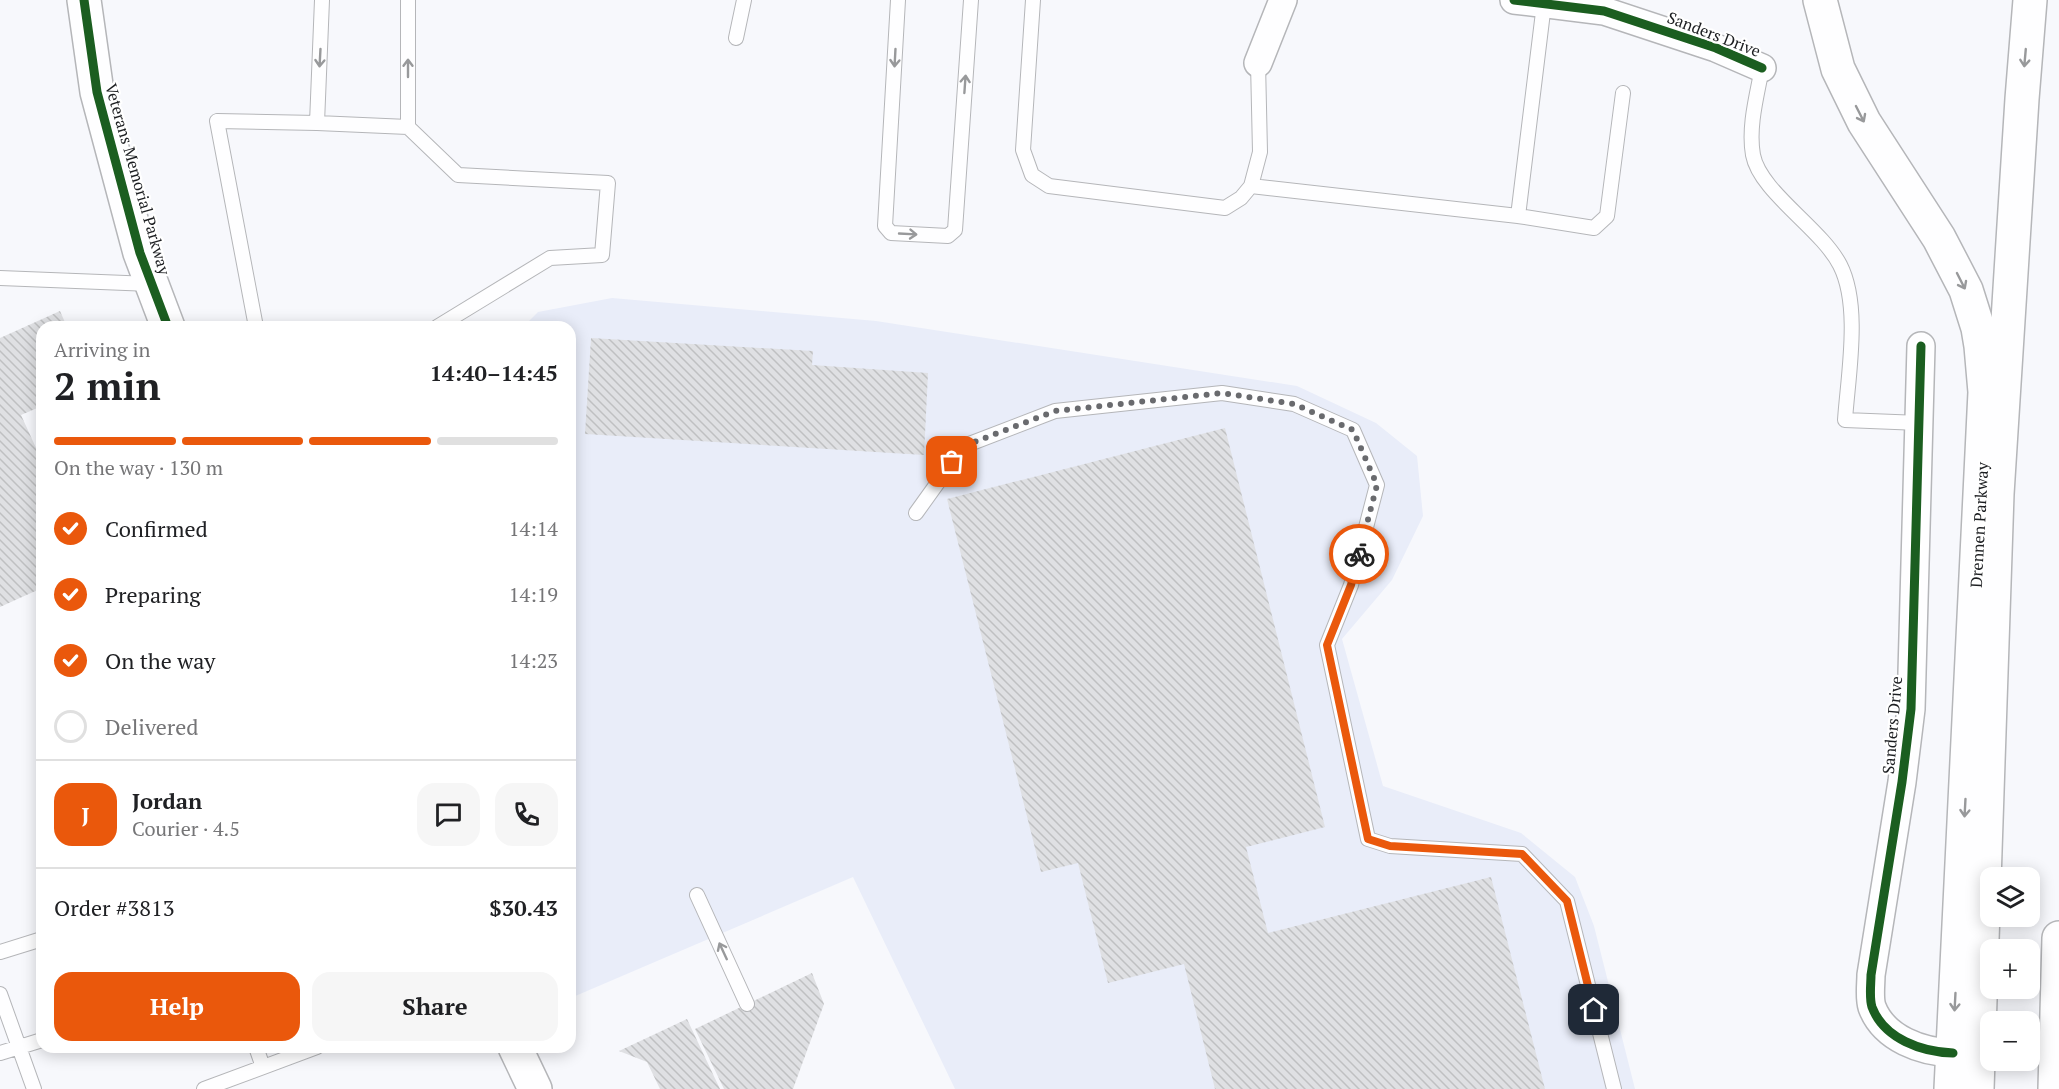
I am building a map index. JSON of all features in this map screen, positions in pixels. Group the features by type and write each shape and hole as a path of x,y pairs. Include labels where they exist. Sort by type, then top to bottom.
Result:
{"main road":[{"name":"Veterans Memorial Parkway","path":"84,0 97,92 140,253 166,321"},
{"name":"Drennen Parkway","path":"1820,0 1838,69 1864,122 1906,184 1945,249 1966,290 1981,346 1984,404 1951,1089"},
{"path":"1835,0 1838,69"},
{"path":"1977,1089 1997,494 2030,0"},
{"path":"2055,1089 2059,938"},
{"path":"518,1053 535,1089"}],"street":[{"path":"1258,63 1283,0"},
{"name":"Sanders Drive","path":"1514,0 1604,11 1716,48 1762,68"},
{"name":"Sanders Drive","path":"1921,346 1911,709 1902,782 1871,975 1872,1006 1884,1026 1896,1037 1926,1050 1953,1053"}],"lane":[{"path":"317,123 322,0"},
{"path":"408,0 408,126"},
{"path":"736,38 744,0"},
{"path":"898,0 885,226 891,233 948,236 955,230 971,0"},
{"path":"1033,0 1023,150 1032,175 1049,186 1225,208 1241,198 1251,186 1260,152 1258,63"},
{"path":"1518,216 1544,4"},
{"path":"1762,68 1753,124 1753,155 1764,181 1818,234 1840,265 1850,290 1852,316 1845,420 1920,423"},
{"path":"1251,186 1518,216 1594,228 1607,216 1623,93"},
{"path":"255,321 217,122 408,126 458,175 608,183 602,255 550,258 446,321"},
{"path":"0,278 152,284"},
{"path":"916,513 964,446 1055,411 1222,393 1294,404 1353,430 1377,485 1351,585 1327,645 1368,839 1390,846 1522,854 1567,901 1614,1089"},
{"path":"696,895 747,1004"},
{"path":"0,952 36,941"},
{"path":"0,994 34,1089"},
{"path":"0,1053 36,1042"},
{"path":"258,1053 263,1067"},
{"path":"204,1089 301,1053"}],"shaded area":[{"path":"612,298 876,321 1297,386 1376,423 1417,456 1423,516 1392,580 1342,639 1383,786 1521,833 1575,877 1594,926 1635,1089 955,1089 853,877 576,996 576,321 529,321 538,312"}],"building":[{"path":"60,311 64,321 38,321"},
{"path":"36,322 36,409 21,415 36,448 36,591 0,607 0,338"},
{"path":"591,338 813,351 812,365 928,373 924,455 585,434"},
{"path":"1225,428 1325,827 1246,847 1268,933 1491,877 1545,1089 1215,1089 1184,964 1108,983 1078,863 1041,872 947,499"},
{"path":"812,973 824,1004 793,1089 724,1089 695,1029"},
{"path":"687,1019 720,1089 660,1089 647,1062 619,1051"}],"cycle path":[{"path":"84,0 97,92 140,253 166,321"},
{"path":"1514,0 1604,11 1716,48 1762,68"},
{"path":"1921,346 1911,709 1902,782 1871,975 1870,995 1872,1007 1885,1028 1905,1042 1929,1050 1953,1053"}],"way so far":[{"path":"952,462 964,446 1055,411 1222,393 1294,404 1353,430 1377,485 1359,554"}],"route":[{"path":"1359,554 1351,585 1327,645 1368,839 1390,846 1522,854 1567,901 1594,1010"}]}
